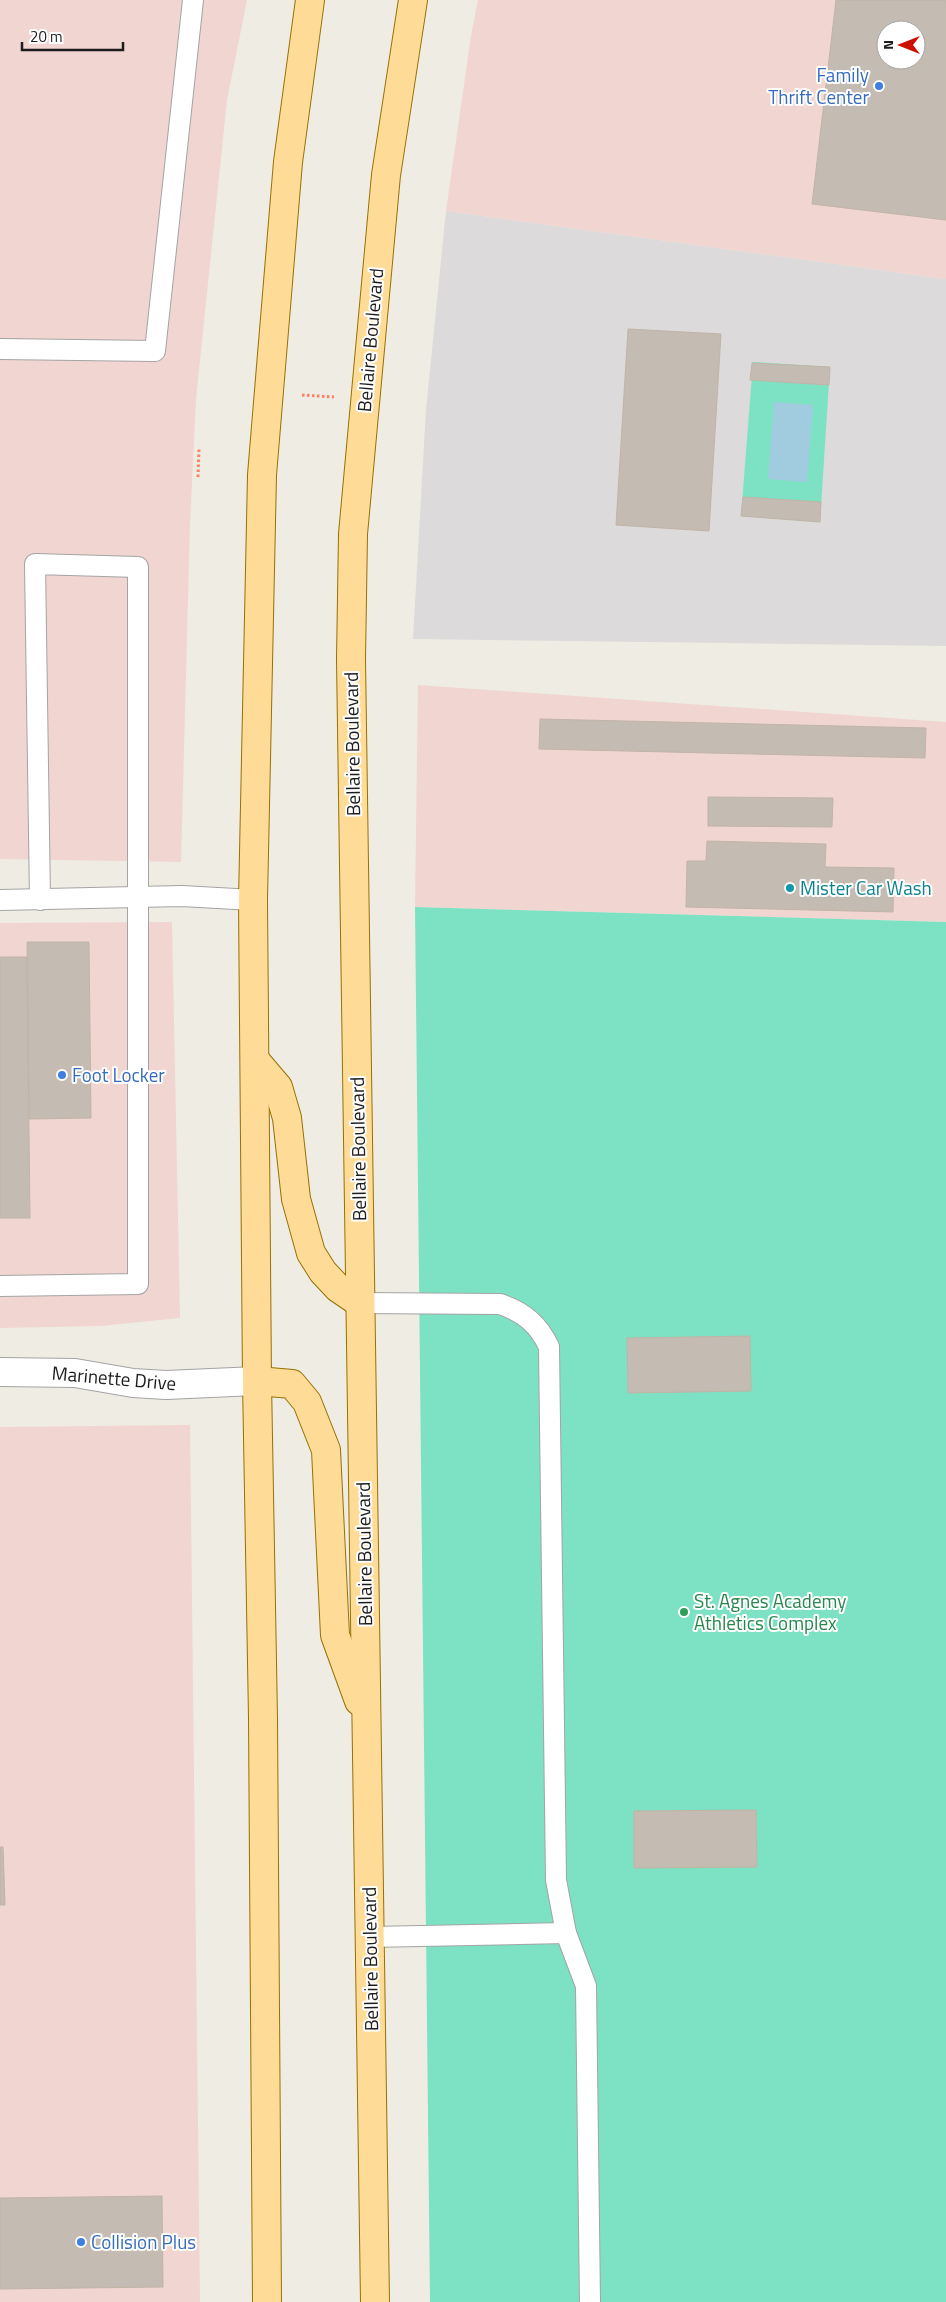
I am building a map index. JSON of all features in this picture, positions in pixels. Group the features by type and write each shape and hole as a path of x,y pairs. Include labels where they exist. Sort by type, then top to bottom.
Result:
{"main road":[{"path":"267,2302 263,1718 257,1381 253,900 262,475 288,162 310,0"},
{"name":"Bellaire Boulevard","path":"375,2302 351,659 353,534 386,175 413,0"},
{"path":"255,1060 278,1088 287,1118 296,1199 311,1253 323,1272 338,1288 360,1303"},
{"path":"257,1381 292,1384 307,1402 318,1425 326,1450 335,1634 366,1722"}],"street":[{"name":"Marinette Drive","path":"0,1372 75,1373 133,1383 166,1385 257,1381"}],"lane":[{"path":"0,350 155,351 194,0"},
{"path":"0,1286 138,1284 140,897 138,568 35,564 40,900"},
{"path":"0,900 182,896 253,900"},
{"path":"360,1303 500,1304 516,1309 530,1319 543,1334 549,1348 556,1880 566,1933 586,1986 590,2302"},
{"path":"370,1937 566,1933"}],"path":[{"path":"302,395 338,397"},
{"path":"198,477 199,450"}],"shaded area":[{"path":"0,0 247,0 227,100 196,399 190,524 181,862 0,859"},
{"path":"478,0 946,0 946,279 446,211 471,36"},
{"path":"446,211 946,279 946,646 413,639 426,410"},
{"path":"418,685 946,722 946,922 415,907"},
{"path":"172,922 180,1318 100,1326 0,1328 0,923"},
{"path":"190,1425 200,2302 0,2302 0,1427"}],"green space":[{"path":"753,362 830,367 820,522 741,516"},
{"name":"St. Agnes Academy Athletics Complex","path":"415,907 946,922 946,2302 430,2302"}],"water":[{"path":"774,402 813,405 807,482 768,479"}],"building":[{"path":"836,0 946,0 946,220 812,204"},
{"path":"628,329 721,334 709,531 616,525"},
{"path":"752,363 830,367 829,385 750,380"},
{"path":"743,497 821,502 820,522 741,516"},
{"path":"540,719 926,728 925,758 539,749"},
{"path":"708,797 833,798 832,827 708,826"},
{"name":"Mister Car Wash","path":"707,841 826,844 825,867 894,868 893,912 686,907 687,861 706,861"},
{"path":"27,942 89,942 91,1118 29,1119"},
{"path":"0,957 27,957 30,1218 0,1218"},
{"path":"750,1336 751,1391 628,1393 627,1338"},
{"path":"756,1810 757,1867 634,1868 634,1811"},
{"path":"0,1847 3,1847 5,1905 0,1905"},
{"name":"Collision Plus","path":"162,2196 163,2287 0,2289 0,2198"}],"place":[{"name":"Family Thrift Center","path":"879,86"},
{"name":"Mister Car Wash","path":"790,888"},
{"name":"Foot Locker","path":"62,1075"},
{"name":"St. Agnes Academy Athletics Complex","path":"684,1612"},
{"name":"Collision Plus","path":"81,2242"}]}
